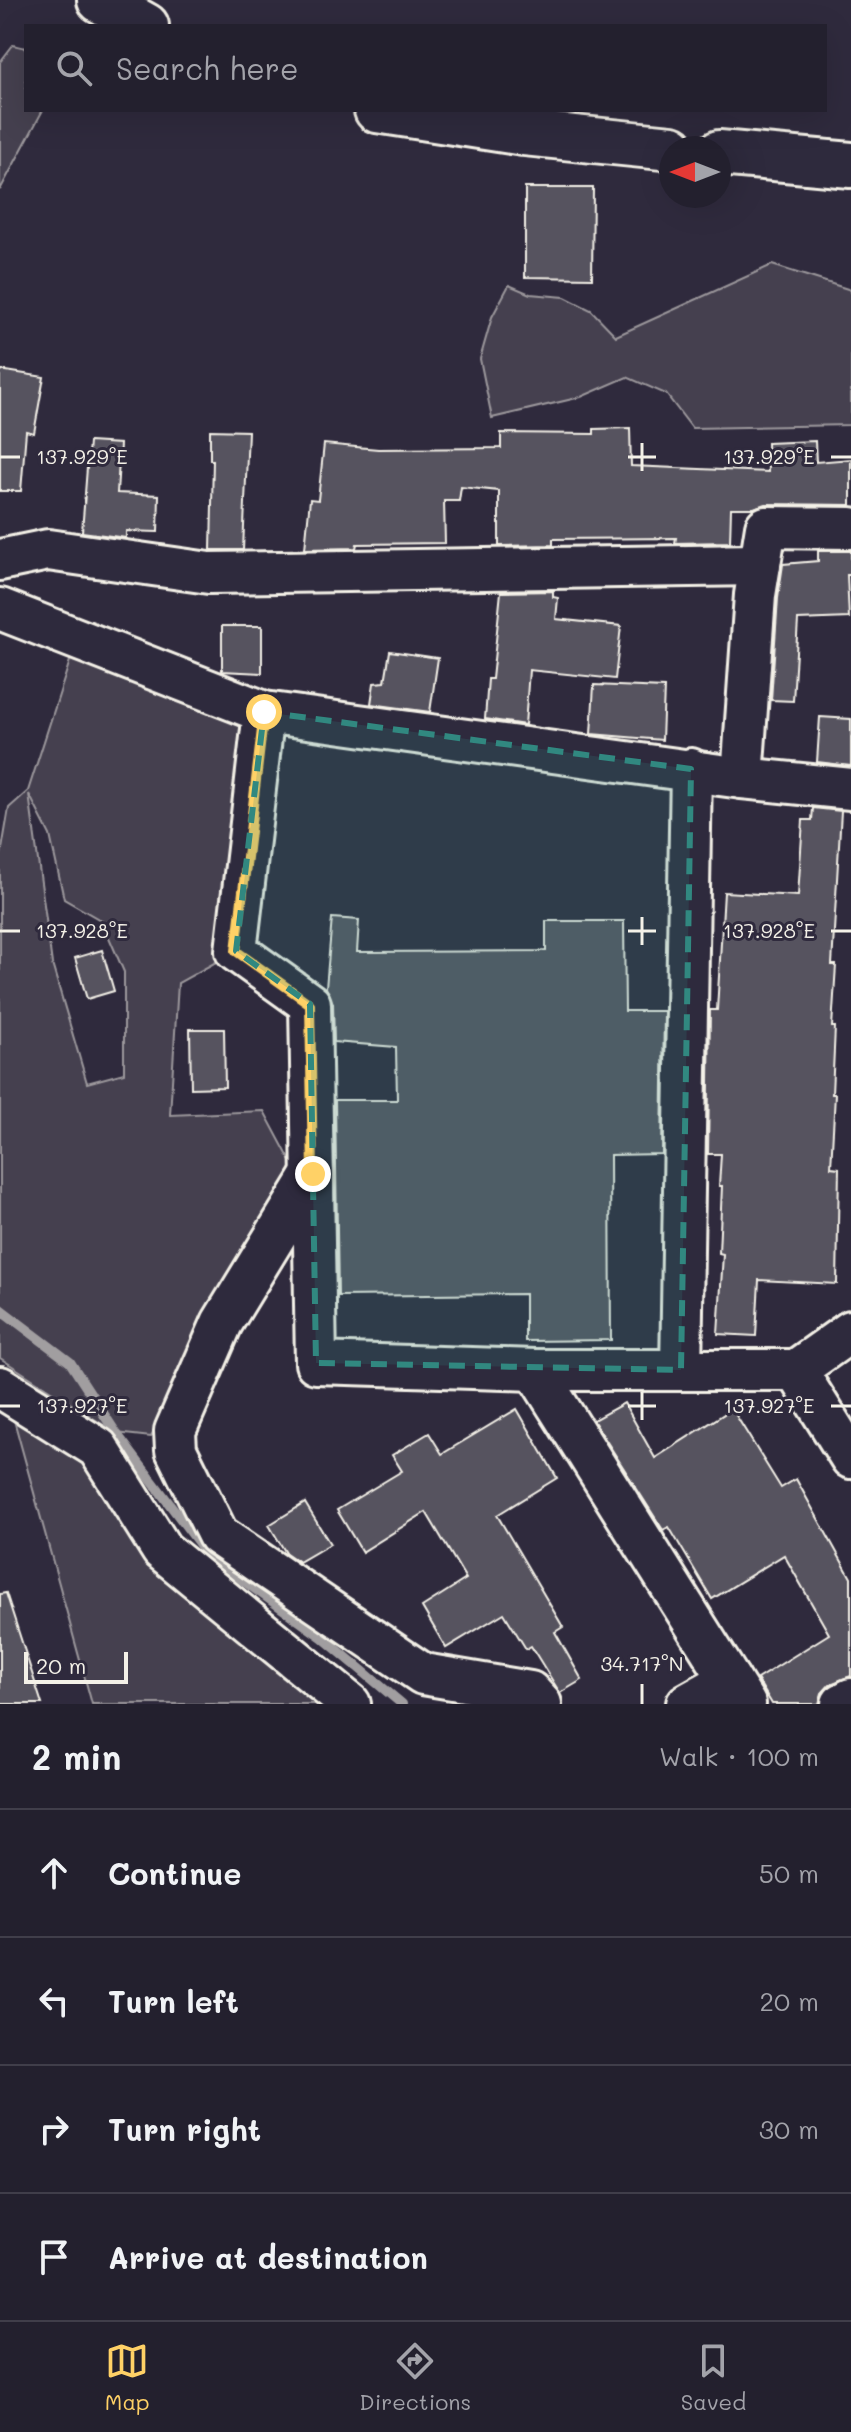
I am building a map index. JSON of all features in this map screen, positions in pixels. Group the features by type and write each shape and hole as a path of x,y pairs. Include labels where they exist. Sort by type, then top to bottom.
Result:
{"street":[{"path":"100,0 142,24"},
{"path":"390,112 524,133 659,147"},
{"path":"731,154 851,165"},
{"path":"742,778 755,595 766,527 851,528"},
{"path":"0,560 48,550 209,573 760,565"},
{"path":"0,609 264,712 742,778 851,789"},
{"path":"264,712 236,951 310,1004 316,1363 535,1370 796,1370 851,1331"},
{"path":"681,1370 691,769"},
{"path":"313,1174 222,1323 175,1431 176,1450 218,1535 423,1674 530,1692 541,1704"},
{"path":"535,1370 737,1692 687,1704"},
{"path":"796,1370 851,1458"},
{"path":"0,1387 98,1448 162,1550 350,1704"},
{"path":"842,1704 851,1699"}],"highlighted area":[{"path":"264,712 691,769 681,1370 316,1363 310,1004 236,951"}],"shaded area":[{"path":"13,45 24,48 24,112 42,112 0,190 0,62"},
{"path":"772,265 851,290 851,425 692,428 666,394 627,377 581,397 492,418 480,359 492,317 509,285 530,294 565,297 591,310 616,336"},
{"path":"77,639 264,712 236,951 178,983 170,1115 264,1111 296,1171 151,1437 116,1433 0,1358 0,861 9,808 28,791","holes":["29,794 50,835 64,899 102,921 124,972 124,1073 87,1083 52,964"]},
{"path":"6,1391 98,1448 162,1550 350,1704 92,1704"}],"building":[{"path":"525,188 593,188 592,278 525,277"},
{"path":"0,370 44,377 34,433 26,431 21,491 0,491"},
{"path":"630,428 631,466 768,472 767,443 815,441 816,462 851,459 851,505 766,504 754,508 731,508 730,542 675,543 676,538 553,539 553,545 499,546 499,491 461,487 459,501 444,501 445,543 357,544 356,548 305,549 310,499 318,500 324,444 378,449 501,448 501,433 594,434 594,429"},
{"path":"210,430 248,431 243,550 211,550 213,460 210,460"},
{"path":"89,442 120,444 117,493 159,495 158,532 126,531 126,538 82,532"},
{"path":"818,551 851,551 851,575 847,575 849,618 798,620 793,701 771,700 783,564 818,561"},
{"path":"553,591 553,597 558,598 556,619 621,626 615,679 529,670 525,725 485,719 501,592"},
{"path":"222,626 262,626 262,673 222,671"},
{"path":"390,651 438,658 430,712 371,704 374,683 385,682"},
{"path":"594,685 664,688 662,740 591,734"},
{"path":"820,717 851,719 851,766 817,762"},
{"path":"813,808 841,811 832,965 836,965 832,1027 835,1027 832,1094 835,1094 831,1167 839,1168 837,1284 759,1280 756,1336 718,1334 723,1254 719,1253 721,1154 708,1154 710,1010 717,1010 724,892 798,896 803,820 812,820"},
{"path":"332,918 359,920 357,952 546,951 546,921 624,921 625,1011 664,1011 662,1154 610,1155 611,1340 525,1341 525,1294 338,1296 335,1100 397,1100 396,1047 334,1042 333,1003 326,988"},
{"path":"102,950 114,991 87,999 75,958"},
{"path":"190,1029 224,1029 225,1087 191,1088"},
{"path":"624,1403 655,1458 732,1409 781,1488 796,1479 851,1578 851,1676 830,1684 822,1693 819,1704 772,1704 757,1679 829,1634 784,1555 712,1599 669,1527 663,1530 593,1420"},
{"path":"517,1409 557,1478 497,1515 563,1627 555,1632 582,1680 560,1693 531,1646 526,1649 504,1613 446,1648 422,1607 466,1579 426,1512 362,1552 337,1510 402,1471 392,1455 429,1433 442,1454"},
{"path":"305,1503 330,1544 299,1562 286,1553 269,1525"},
{"path":"6,1593 42,1704 0,1704 0,1594"}],"waterway":[{"path":"0,1309 70,1362 116,1433 208,1555 322,1637 402,1704"}],"route":[{"path":"264,712 236,951 310,1004 313,1174"}]}
